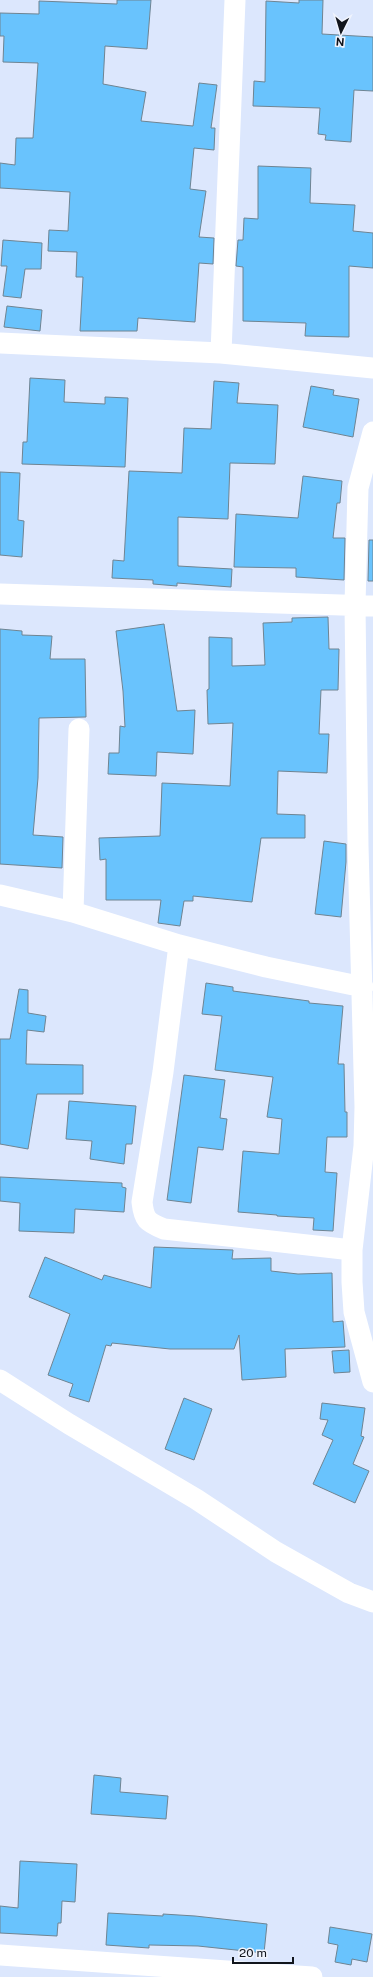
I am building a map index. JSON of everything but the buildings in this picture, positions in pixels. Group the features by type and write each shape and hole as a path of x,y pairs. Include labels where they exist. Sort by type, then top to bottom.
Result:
{"street":[{"path":"221,353 235,0"},
{"path":"0,343 221,353 373,368"},
{"path":"373,432 358,488 364,605 358,853 363,987 365,1107 364,1146 352,1250 354,1312 373,1382"},
{"path":"0,594 364,605"},
{"path":"73,912 79,729"},
{"path":"0,895 73,912 179,945 266,967 363,987"},
{"path":"179,945 163,1072 142,1202 144,1216 150,1223 164,1229 352,1250"},
{"path":"0,1380 69,1424 196,1499 282,1555 349,1592 373,1602"},
{"path":"0,1955 312,1977"}]}
